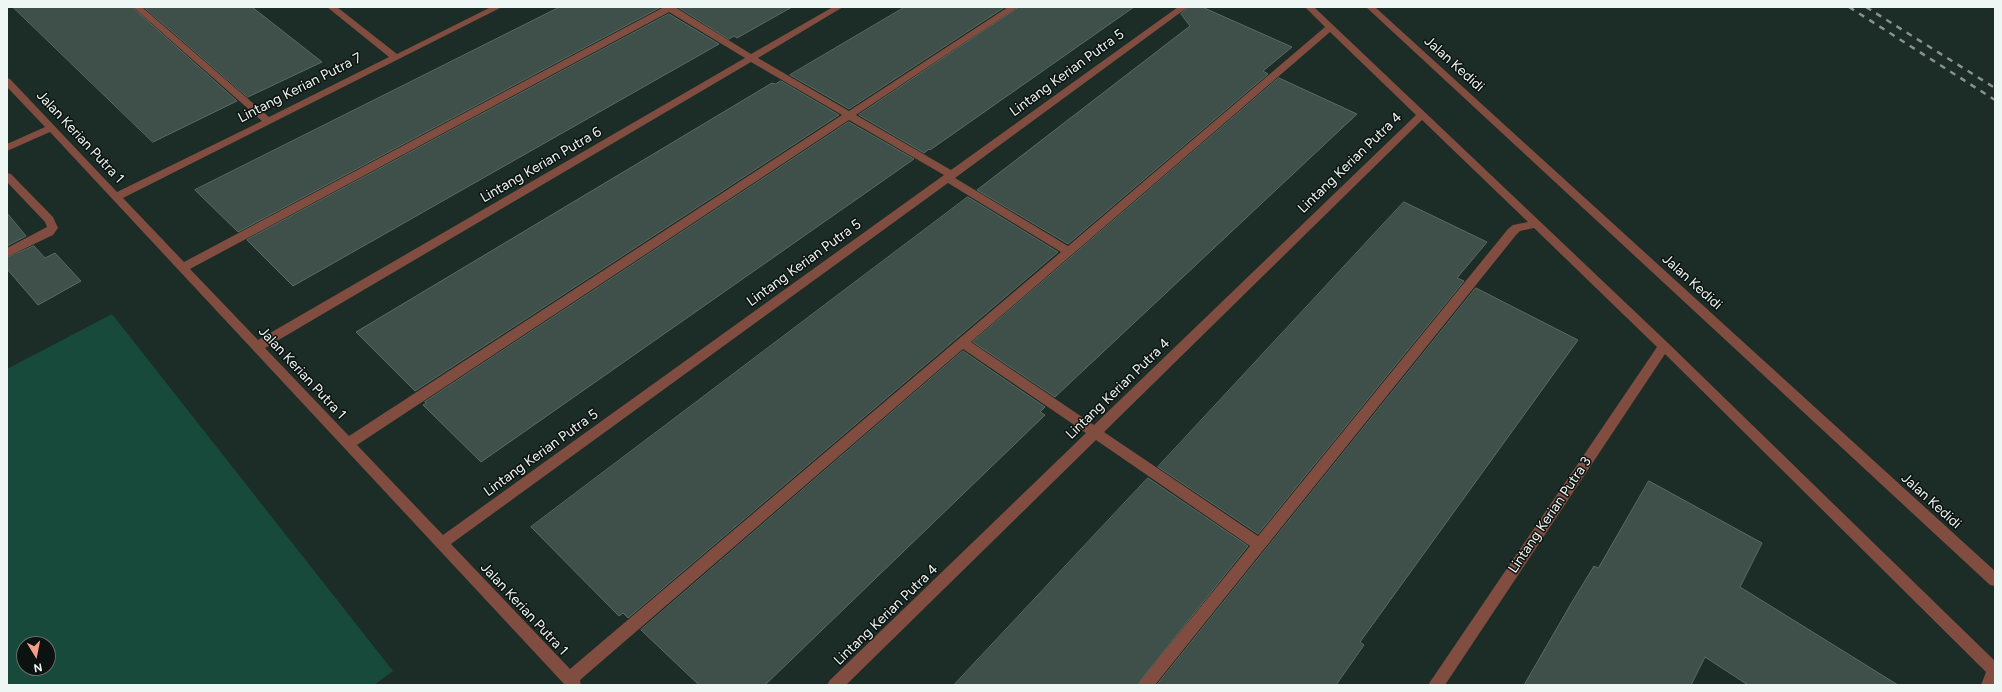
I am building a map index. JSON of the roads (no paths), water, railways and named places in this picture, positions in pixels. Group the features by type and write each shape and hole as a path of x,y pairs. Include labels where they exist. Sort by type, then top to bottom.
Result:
{"street":[{"path":"137,7 268,120"},
{"path":"332,7 395,57"},
{"name":"Lintang Kerian Putra 7","path":"116,197 268,120 498,7"},
{"name":"Lintang Kerian Putra 6","path":"257,347 839,7"},
{"path":"348,444 1014,7"},
{"name":"Lintang Kerian Putra 5","path":"442,543 1184,7"},
{"path":"1309,7 1664,346 1941,620 1995,671 1989,685"},
{"name":"Jalan Kedidi","path":"1370,7 1995,580"},
{"path":"182,268 670,8 949,176 1068,251"},
{"path":"572,682 962,342 1330,27"},
{"name":"Jalan Kerian Putra 1","path":"7,81 572,682"},
{"name":"Lintang Kerian Putra 4","path":"835,685 1421,115"},
{"path":"7,148 51,128"},
{"path":"7,176 49,220 53,228 49,232 7,253"},
{"path":"1146,685 1512,232 1517,228 1537,224"},
{"path":"962,342 1260,545"},
{"name":"Lintang Kerian Putra 3","path":"1436,685 1664,346"}],"railway":[{"path":"1849,7 1995,100"},
{"path":"1866,7 1995,88"}]}
